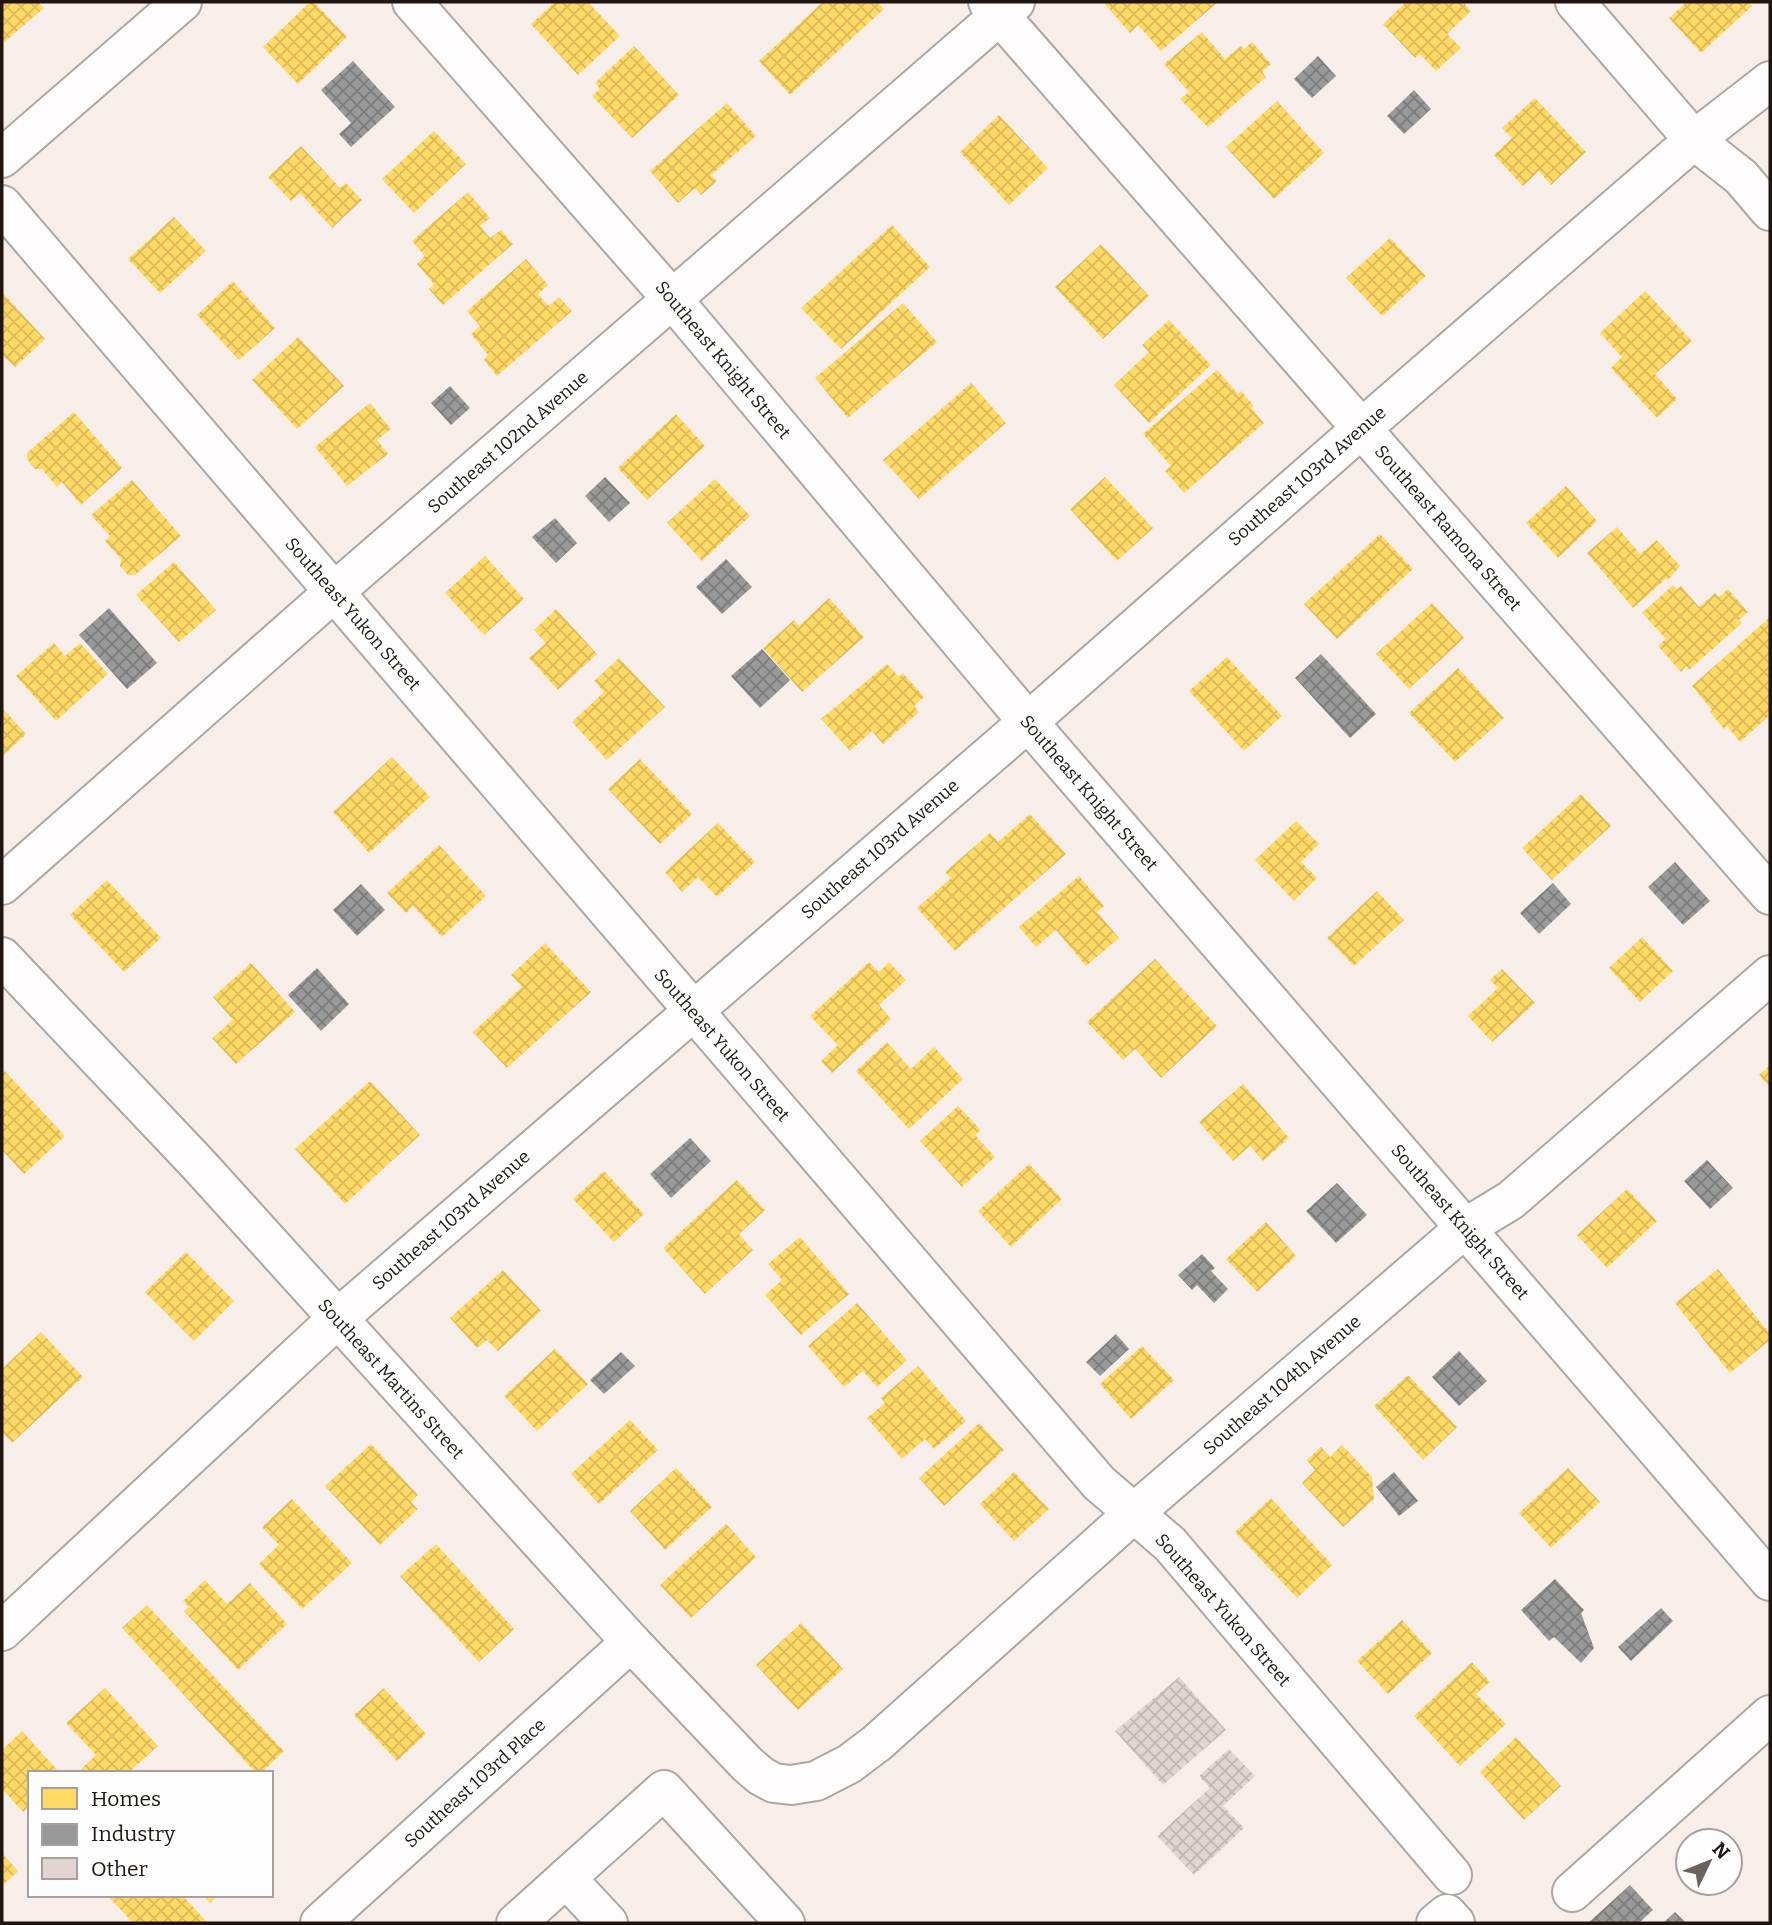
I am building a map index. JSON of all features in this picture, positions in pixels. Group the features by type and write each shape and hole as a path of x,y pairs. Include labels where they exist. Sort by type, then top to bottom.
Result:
{"street":[{"path":"2,158 182,2"},
{"name":"Southeast Knight Street","path":"412,2 673,300 1028,722 1770,1581"},
{"path":"1575,2 1694,140 1741,177 1770,211"},
{"name":"Southeast 102nd Avenue","path":"2,885 334,592 673,300 1001,6"},
{"name":"Southeast Ramona Street","path":"1001,6 1361,429 1770,895"},
{"name":"Southeast 103rd Avenue","path":"2,1630 337,1319 1028,722 1694,140 1770,81"},
{"name":"Southeast Yukon Street","path":"2,205 1099,1483 1170,1544 1452,1875"},
{"name":"Southeast Martins Street","path":"2,957 198,1164 631,1642 747,1764 774,1783 791,1785"},
{"name":"Southeast 104th Avenue","path":"791,1785 816,1781 849,1764 877,1743 1134,1513 1465,1228 1511,1200 1770,975"},
{"name":"Southeast 103rd Place","path":"320,1923 631,1642"},
{"path":"1572,1892 1770,1715"},
{"path":"516,1923 664,1790 785,1923"},
{"path":"566,1878 608,1923"},
{"path":"1436,1923 1447,1914 1455,1923"}],"building: Homes":[{"path":"2,2 38,2 44,8 2,44"},
{"path":"310,2 314,2 347,37 298,84 263,47"},
{"path":"555,2 588,2 620,36 578,75 531,24"},
{"path":"823,2 877,2 884,9 790,95 759,61"},
{"path":"1103,2 1218,2 1161,51 1138,25 1130,33"},
{"path":"1406,2 1463,2 1471,11 1447,34 1461,48 1436,71 1420,54 1415,58 1383,24"},
{"path":"1687,2 1749,2 1752,6 1701,53 1669,18"},
{"path":"1202,32 1225,59 1241,46 1244,49 1252,42 1271,64 1262,72 1266,77 1208,127 1180,99 1189,92 1164,64"},
{"path":"634,46 679,95 632,138 592,96 600,89 595,83"},
{"path":"1535,98 1586,152 1551,185 1539,171 1523,186 1494,155 1512,138 1502,128"},
{"path":"1277,101 1324,153 1274,199 1226,147"},
{"path":"727,103 756,136 711,175 717,181 701,195 695,188 678,203 650,171"},
{"path":"999,115 1048,168 1009,205 960,152"},
{"path":"434,131 466,164 414,213 382,179"},
{"path":"301,146 340,188 346,183 362,200 332,228 300,193 291,201 268,177"},
{"path":"468,192 490,218 480,226 490,238 501,230 513,244 443,305 429,289 434,284 417,264 425,256 412,241"},
{"path":"174,217 206,251 160,293 128,259"},
{"path":"892,225 930,267 841,349 801,308"},
{"path":"1390,238 1426,276 1382,316 1346,278"},
{"path":"1101,244 1149,296 1103,339 1055,287"},
{"path":"526,259 548,285 538,294 549,306 559,297 572,311 497,376 484,360 488,355 471,334 480,326 467,311"},
{"path":"233,281 275,328 239,360 197,315"},
{"path":"1645,291 1692,341 1655,374 1677,399 1657,418 1611,368 1622,357 1600,333"},
{"path":"2,292 45,339 15,367 2,355"},
{"path":"903,303 937,342 848,418 815,378"},
{"path":"1169,320 1211,365 1149,423 1114,385 1149,352 1142,345"},
{"path":"298,337 344,386 297,429 252,380"},
{"path":"1217,370 1238,394 1241,391 1264,423 1184,493 1165,471 1171,466 1143,434"},
{"path":"971,383 1006,423 919,499 883,460"},
{"path":"370,403 391,429 377,440 388,454 347,486 315,447"},
{"path":"74,412 122,468 81,505 62,482 57,487 42,469 35,469 27,459 27,453"},
{"path":"676,414 705,446 647,500 618,468"},
{"path":"1105,477 1153,528 1117,561 1070,509"},
{"path":"715,479 750,516 702,561 667,523"},
{"path":"132,480 181,536 135,575 128,575 120,566 121,559 105,541 110,536 91,515"},
{"path":"1566,486 1597,521 1558,558 1526,523"},
{"path":"1617,527 1640,554 1657,540 1680,566 1668,580 1667,578 1633,608 1587,553"},
{"path":"1380,534 1413,569 1337,639 1304,604"},
{"path":"485,556 524,599 484,635 445,593"},
{"path":"174,562 216,610 179,642 136,595"},
{"path":"1673,585 1677,589 1681,586 1699,607 1715,593 1719,597 1728,589 1748,612 1739,620 1742,623 1689,670 1686,666 1681,672 1658,646 1666,639 1642,613"},
{"path":"829,598 864,637 802,692 763,648 794,620 799,626"},
{"path":"1432,603 1464,638 1409,689 1376,654"},
{"path":"556,609 597,654 558,690 529,658 546,643 534,630"},
{"path":"1770,617 1770,715 1740,742 1727,726 1724,729 1692,686"},
{"path":"54,643 65,656 80,643 108,674 56,721 16,676"},
{"path":"1227,657 1282,716 1244,751 1189,691"},
{"path":"619,658 665,707 607,760 572,722 604,692 594,681"},
{"path":"887,664 899,677 903,673 924,697 914,706 919,712 883,744 872,731 850,751 821,719"},
{"path":"1458,668 1504,718 1455,762 1409,713"},
{"path":"2,708 26,734 2,757"},
{"path":"392,757 430,797 369,853 333,812"},
{"path":"640,759 692,814 660,844 608,789"},
{"path":"1581,794 1611,826 1552,880 1522,848"},
{"path":"1030,814 1066,854 955,951 917,908 951,878 945,872 990,833 998,842"},
{"path":"1296,821 1319,844 1301,862 1317,878 1294,901 1255,860"},
{"path":"718,823 755,862 717,897 698,877 682,892 665,872"},
{"path":"439,845 486,896 442,937 413,906 406,913 387,893"},
{"path":"1079,876 1104,906 1097,912 1119,938 1086,966 1056,930 1036,947 1019,927"},
{"path":"107,880 161,938 124,972 70,915"},
{"path":"1377,891 1404,920 1354,966 1327,938"},
{"path":"1642,937 1673,971 1640,1002 1609,968"},
{"path":"545,943 591,992 507,1068 473,1032 522,987 511,975"},
{"path":"1155,959 1217,1026 1161,1078 1135,1049 1123,1060 1087,1022"},
{"path":"869,962 879,972 889,962 906,980 879,1005 891,1019 832,1073 821,1061 838,1045 810,1016"},
{"path":"251,963 295,1012 236,1064 212,1038 233,1020 213,997"},
{"path":"1502,969 1535,1003 1492,1042 1468,1016 1498,988 1490,980"},
{"path":"887,1042 911,1069 934,1047 963,1079 909,1129 856,1071"},
{"path":"1770,1065 1770,1087 1759,1075"},
{"path":"5,1071 65,1136 24,1174 2,1150 2,1074"},
{"path":"370,1081 420,1135 345,1204 295,1149"},
{"path":"1243,1084 1289,1138 1263,1161 1250,1146 1233,1161 1199,1122"},
{"path":"958,1106 981,1130 975,1135 995,1157 962,1187 920,1141"},
{"path":"1029,1164 1062,1199 1011,1247 978,1211"},
{"path":"604,1171 644,1214 614,1242 573,1199"},
{"path":"737,1180 765,1210 739,1234 753,1250 705,1294 663,1248"},
{"path":"1627,1189 1657,1221 1607,1268 1577,1235"},
{"path":"1266,1222 1296,1256 1257,1292 1226,1259"},
{"path":"800,1237 849,1294 801,1335 765,1295 782,1280 768,1264"},
{"path":"186,1252 234,1301 194,1341 145,1292"},
{"path":"1718,1269 1770,1334 1770,1340 1730,1373 1675,1303"},
{"path":"503,1270 541,1311 498,1351 487,1340 477,1348 450,1318"},
{"path":"857,1303 907,1360 877,1387 863,1371 844,1387 808,1346"},
{"path":"41,1332 83,1377 12,1443 2,1432 2,1369"},
{"path":"1142,1346 1174,1380 1131,1419 1100,1384"},
{"path":"555,1349 588,1384 537,1431 504,1396"},
{"path":"918,1366 966,1421 934,1449 925,1439 902,1459 867,1418 885,1403 881,1398"},
{"path":"1408,1375 1457,1427 1423,1460 1374,1406"},
{"path":"630,1420 658,1450 599,1504 571,1474"},
{"path":"979,1423 1004,1450 944,1506 919,1478"},
{"path":"371,1444 418,1495 411,1502 418,1509 380,1545 325,1486"},
{"path":"1342,1445 1372,1477 1374,1499 1343,1527 1302,1483 1315,1470 1307,1460 1321,1447 1330,1457"},
{"path":"676,1468 712,1507 665,1550 630,1511"},
{"path":"1568,1468 1600,1502 1551,1548 1519,1513"},
{"path":"1014,1472 1049,1509 1014,1541 980,1504"},
{"path":"1271,1498 1332,1565 1297,1598 1235,1532"},
{"path":"292,1499 352,1563 302,1609 259,1564 279,1545 262,1527"},
{"path":"726,1524 756,1557 691,1618 660,1585"},
{"path":"436,1544 514,1629 479,1662 400,1576"},
{"path":"205,1580 227,1604 250,1583 287,1624 238,1670 184,1611 189,1607 183,1601"},
{"path":"147,1605 284,1751 263,1771 254,1771 122,1628"},
{"path":"1402,1620 1432,1653 1388,1694 1357,1661"},
{"path":"801,1623 843,1669 798,1710 756,1665"},
{"path":"1472,1662 1490,1682 1476,1694 1506,1724 1460,1766 1414,1716"},
{"path":"105,1688 158,1746 130,1771 79,1771 96,1755 66,1723"},
{"path":"384,1688 426,1734 397,1761 354,1715"},
{"path":"22,1731 58,1771 28,1771 28,1807 23,1812 2,1789 2,1750"},
{"path":"1516,1737 1561,1786 1524,1820 1480,1772"},
{"path":"2,1853 18,1871 2,1886"},
{"path":"109,1897 184,1897 208,1923 133,1923"},
{"path":"205,1897 216,1897 210,1903"}],"building: Industry":[{"path":"1318,56 1336,76 1312,98 1294,79"},
{"path":"353,61 395,107 351,147 339,134 351,123 321,90"},
{"path":"1414,90 1431,109 1404,134 1387,116"},
{"path":"450,386 470,408 451,425 431,403"},
{"path":"605,477 630,503 609,522 585,496"},
{"path":"555,518 577,543 556,563 532,537"},
{"path":"726,559 752,587 722,614 696,587"},
{"path":"109,608 157,663 127,689 79,635"},
{"path":"762,649 790,680 760,708 731,676"},
{"path":"1321,654 1376,714 1350,738 1295,678"},
{"path":"1675,862 1710,901 1683,925 1648,887"},
{"path":"1553,883 1571,904 1539,934 1520,913"},
{"path":"361,884 385,910 357,936 333,910"},
{"path":"317,968 349,1004 321,1031 288,995"},
{"path":"690,1138 711,1161 671,1198 650,1174"},
{"path":"1707,1160 1733,1188 1710,1209 1684,1181"},
{"path":"1337,1183 1367,1215 1336,1243 1306,1211"},
{"path":"1202,1254 1215,1268 1211,1271 1228,1289 1214,1303 1197,1285 1192,1290 1178,1275"},
{"path":"1116,1334 1129,1349 1100,1376 1086,1362"},
{"path":"1459,1351 1487,1381 1459,1406 1432,1377"},
{"path":"621,1352 635,1366 604,1394 590,1380"},
{"path":"1394,1472 1418,1501 1399,1516 1376,1487"},
{"path":"1555,1579 1584,1610 1581,1613 1594,1648 1581,1663 1554,1637 1549,1641 1521,1610"},
{"path":"1661,1608 1673,1621 1631,1661 1618,1647"},
{"path":"1630,1885 1653,1910 1639,1923 1588,1923"},
{"path":"1675,1912 1686,1923 1663,1923"}],"building: Other":[{"path":"1179,1677 1226,1730 1163,1785 1115,1731"},
{"path":"1229,1749 1255,1776 1223,1806 1244,1828 1194,1875 1157,1836 1210,1788 1199,1776"}]}
